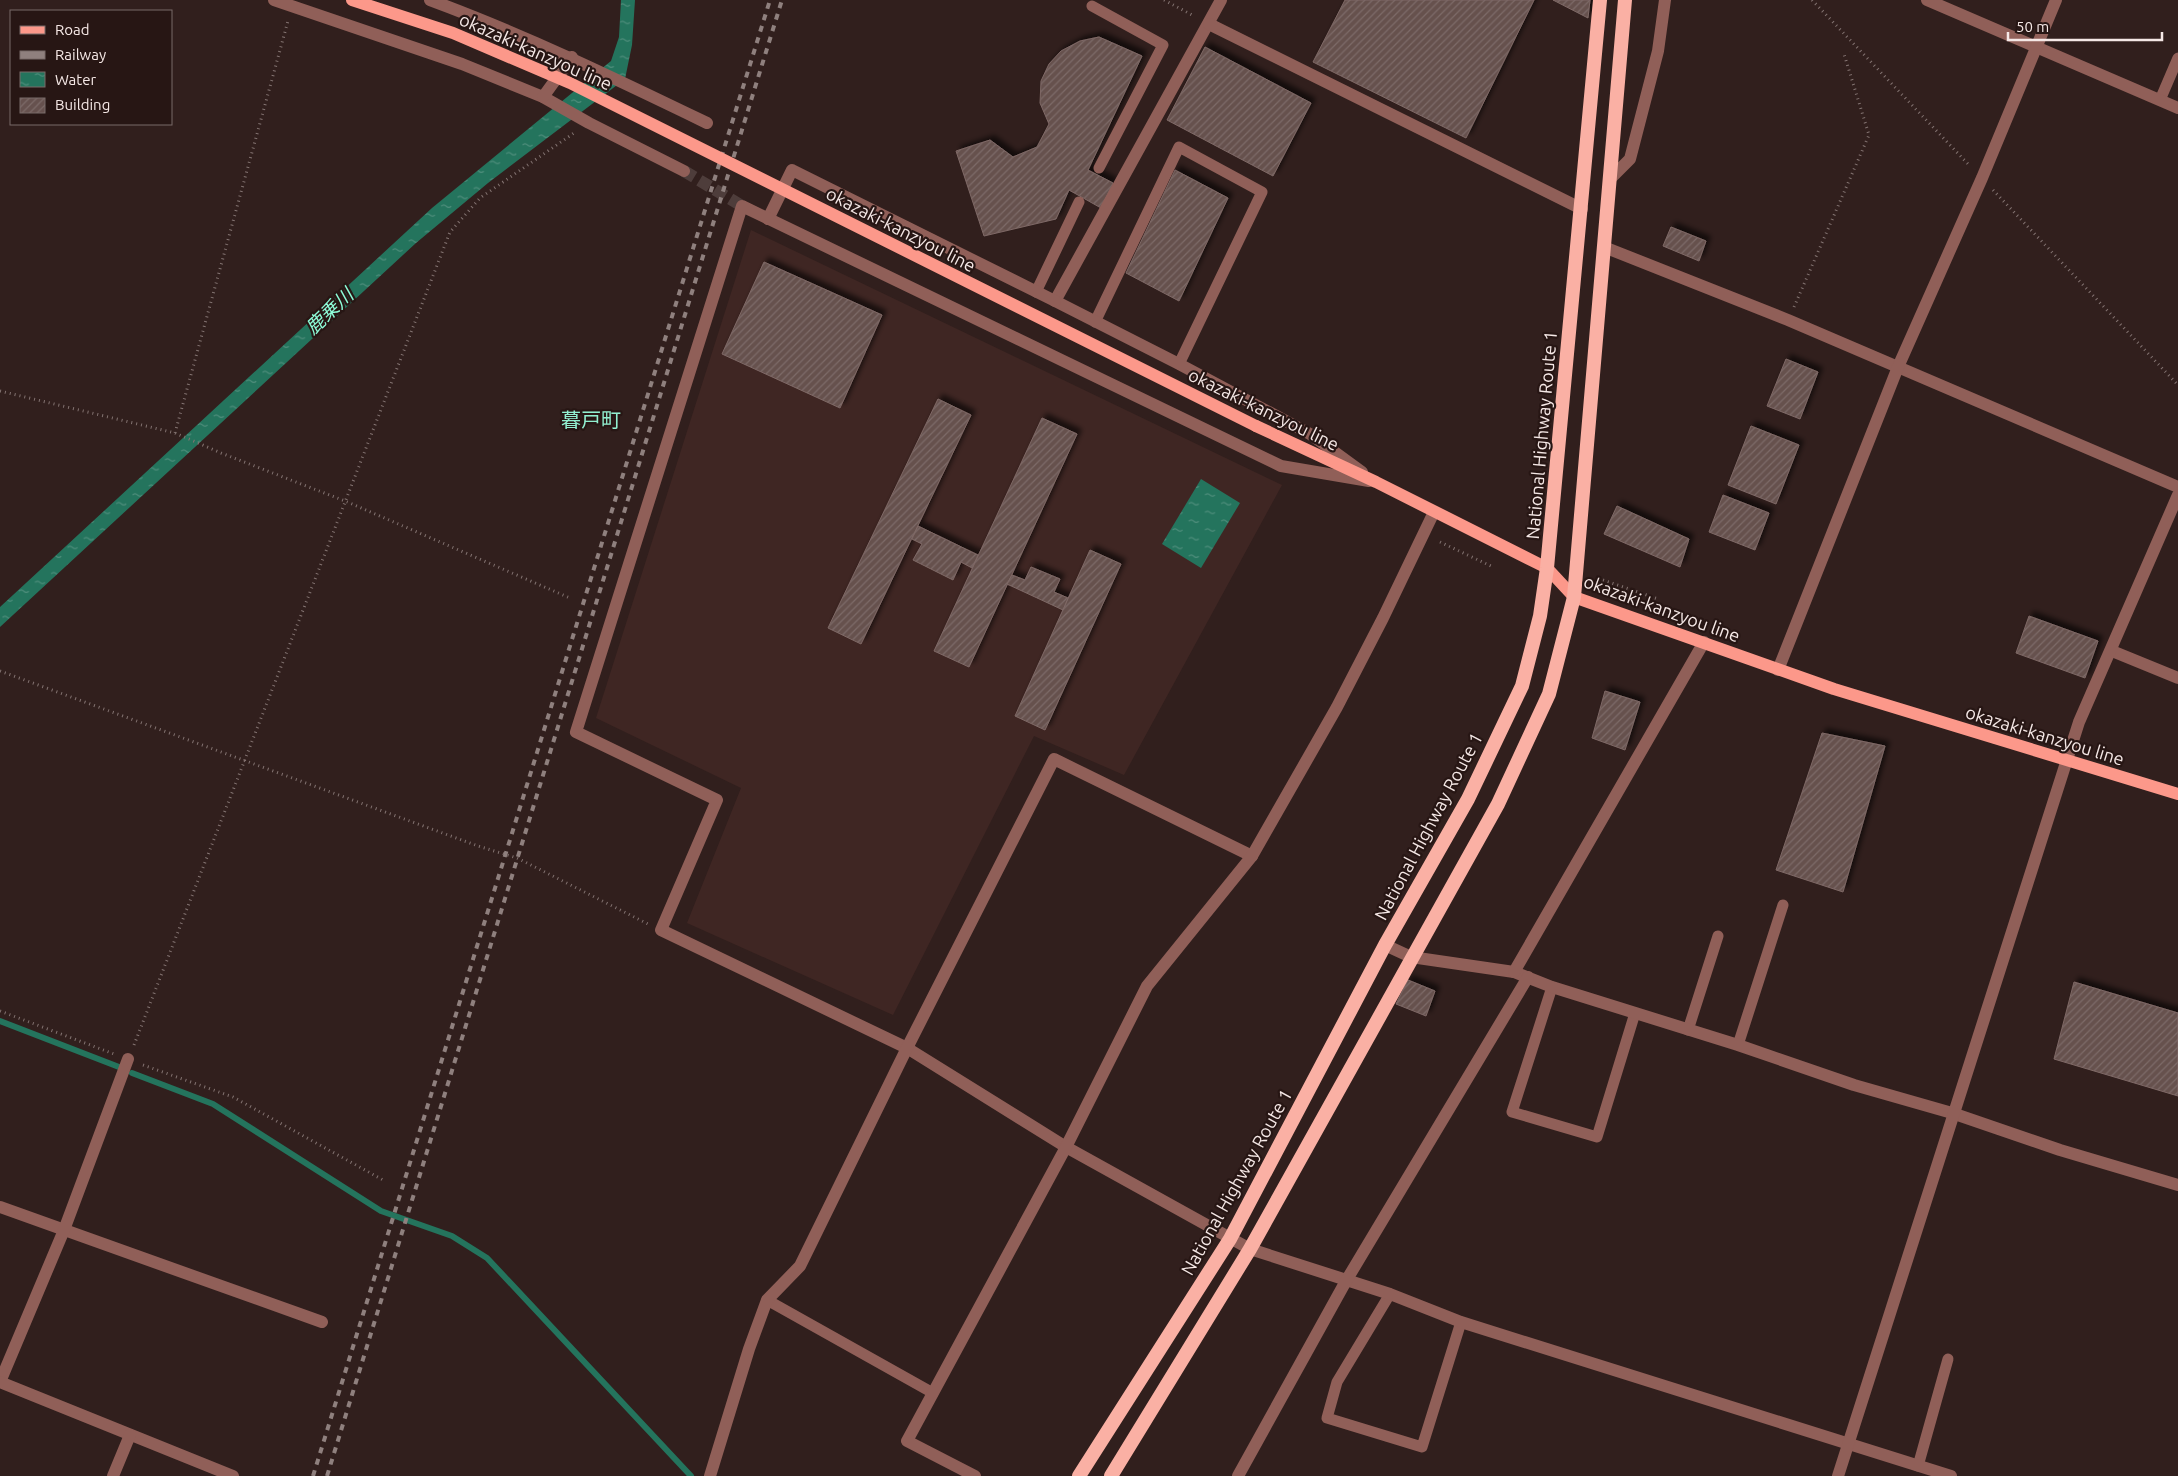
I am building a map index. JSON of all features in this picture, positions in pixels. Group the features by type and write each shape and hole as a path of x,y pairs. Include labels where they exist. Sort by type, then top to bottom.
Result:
{"highway":[{"name":"National Highway Route 1","path":"1078,1476 1230,1239 1385,945 1468,799 1522,686 1540,616 1547,568 1600,0"},
{"path":"1111,1476 1250,1249 1411,957 1498,804 1549,694 1574,597 1625,0"}],"main road":[{"name":"okazaki-kanzyou line","path":"352,0 453,33 570,83 1256,426 1376,482 1547,568 1574,597 1834,690 2178,794"}],"street":[{"path":"274,0 462,64 543,97 589,123 684,171"},
{"path":"430,0 498,25 572,57 707,122"},
{"path":"1055,301 1221,0"},
{"path":"1611,178 1630,158 1658,51 1665,0"},
{"path":"1927,0 2178,108"},
{"path":"1778,670 1898,366 1982,178 2056,0"},
{"path":"1209,24 1582,209"},
{"path":"543,97 572,57"},
{"path":"768,218 792,170 1179,364 1310,434 1376,482"},
{"path":"1376,482 1281,466 742,206 576,732 716,800 661,930 907,1048 1066,1147 1250,1249 1390,1294 1461,1322 1951,1476"},
{"path":"1604,247 1788,320 2178,487"},
{"path":"1838,1476 1952,1113 2079,722 2112,651 2178,495"},
{"path":"975,1476 907,1441 1066,1147 1147,986 1252,856 1337,708 1384,618 1434,512"},
{"path":"1514,972 1704,642"},
{"path":"2112,651 2178,678"},
{"path":"710,1476 749,1349 767,1300 800,1266 907,1048 1054,759 1252,856"},
{"path":"1385,945 1411,957 1514,972 1552,987 1854,1085 1952,1113 2060,1150 2178,1185"},
{"path":"1238,1476 1346,1281 1528,977"},
{"path":"128,1059 64,1230 0,1382 233,1476"},
{"path":"0,1207 322,1322"},
{"path":"113,1476 130,1434"}],"lane":[{"path":"1092,6 1163,45 1098,168"},
{"path":"2160,100 2178,58"},
{"path":"1095,322 1179,147 1262,192 1179,364"},
{"path":"1036,292 1079,202"},
{"path":"1738,1046 1783,905"},
{"path":"1688,1030 1718,936"},
{"path":"1552,987 1512,1112 1597,1137 1635,1013"},
{"path":"1390,1294 1337,1382 1326,1418 1422,1446 1461,1322"},
{"path":"767,1300 933,1393"},
{"path":"1918,1466 1948,1359"}],"path":[{"path":"1164,0 1209,24"},
{"path":"1812,0 2178,385"},
{"path":"175,433 293,5"},
{"path":"1788,320 1869,135 1844,54"},
{"path":"128,1059 450,232 480,198 589,123"},
{"path":"0,391 175,433 344,501 570,598"},
{"path":"1440,542 1493,567"},
{"path":"1603,580 1658,599"},
{"path":"0,671 246,759 478,846 517,858 661,930"},
{"path":"0,1011 233,1097 383,1180"}],"shaded area":[{"path":"751,230 1282,485 1124,775 1034,736 893,1015 687,923 741,788 596,718"}],"water":[{"name":"鹿乗川","path":"621,0 635,0 632,45 625,79 488,183 416,243 0,627 0,607 432,208 611,61 619,37"},
{"path":"1201,479 1240,503 1201,568 1162,544"}],"building":[{"path":"1345,0 1534,0 1466,138 1313,62"},
{"path":"1553,0 1590,0 1588,18"},
{"path":"1099,37 1142,56 1088,170 1113,183 1101,208 1069,190 1056,219 984,236 956,151 990,140 1013,157 1037,147 1049,124 1040,103 1041,81 1049,64 1061,51 1080,41"},
{"path":"1205,47 1311,103 1273,176 1167,120"},
{"path":"1175,170 1228,198 1179,301 1126,273"},
{"path":"1671,227 1706,241 1699,261 1663,246"},
{"path":"764,262 882,315 840,408 722,354"},
{"path":"1786,359 1818,372 1800,419 1767,406"},
{"path":"938,399 971,415 861,644 828,628"},
{"path":"1042,418 1077,434 969,667 934,651"},
{"path":"1751,426 1799,445 1776,504 1728,485"},
{"path":"1723,495 1769,513 1755,550 1709,532"},
{"path":"1617,506 1689,539 1680,567 1604,534"},
{"path":"918,526 978,555 972,568 961,562 953,580 913,560 922,544 912,539"},
{"path":"1090,550 1121,564 1045,730 1015,716"},
{"path":"1031,567 1060,579 1054,592 1068,598 1063,610 1007,584 1012,575 1025,580"},
{"path":"2029,616 2098,641 2085,678 2016,653"},
{"path":"1605,691 1640,702 1625,750 1592,738"},
{"path":"1822,733 1885,746 1843,892 1776,870"},
{"path":"1408,980 1435,991 1426,1016 1396,1004"},
{"path":"2074,982 2178,1013 2178,1096 2054,1059"}],"waterway":[{"path":"0,1021 119,1067"},
{"path":"132,1073 213,1104 381,1211 452,1236 487,1258 691,1476"}],"tunnel":[{"path":"684,171 742,206"}],"railway":[{"path":"313,1476 770,0"},
{"path":"327,1476 782,0"}],"district":[{"name":"暮戸町","path":"591,419"}]}
